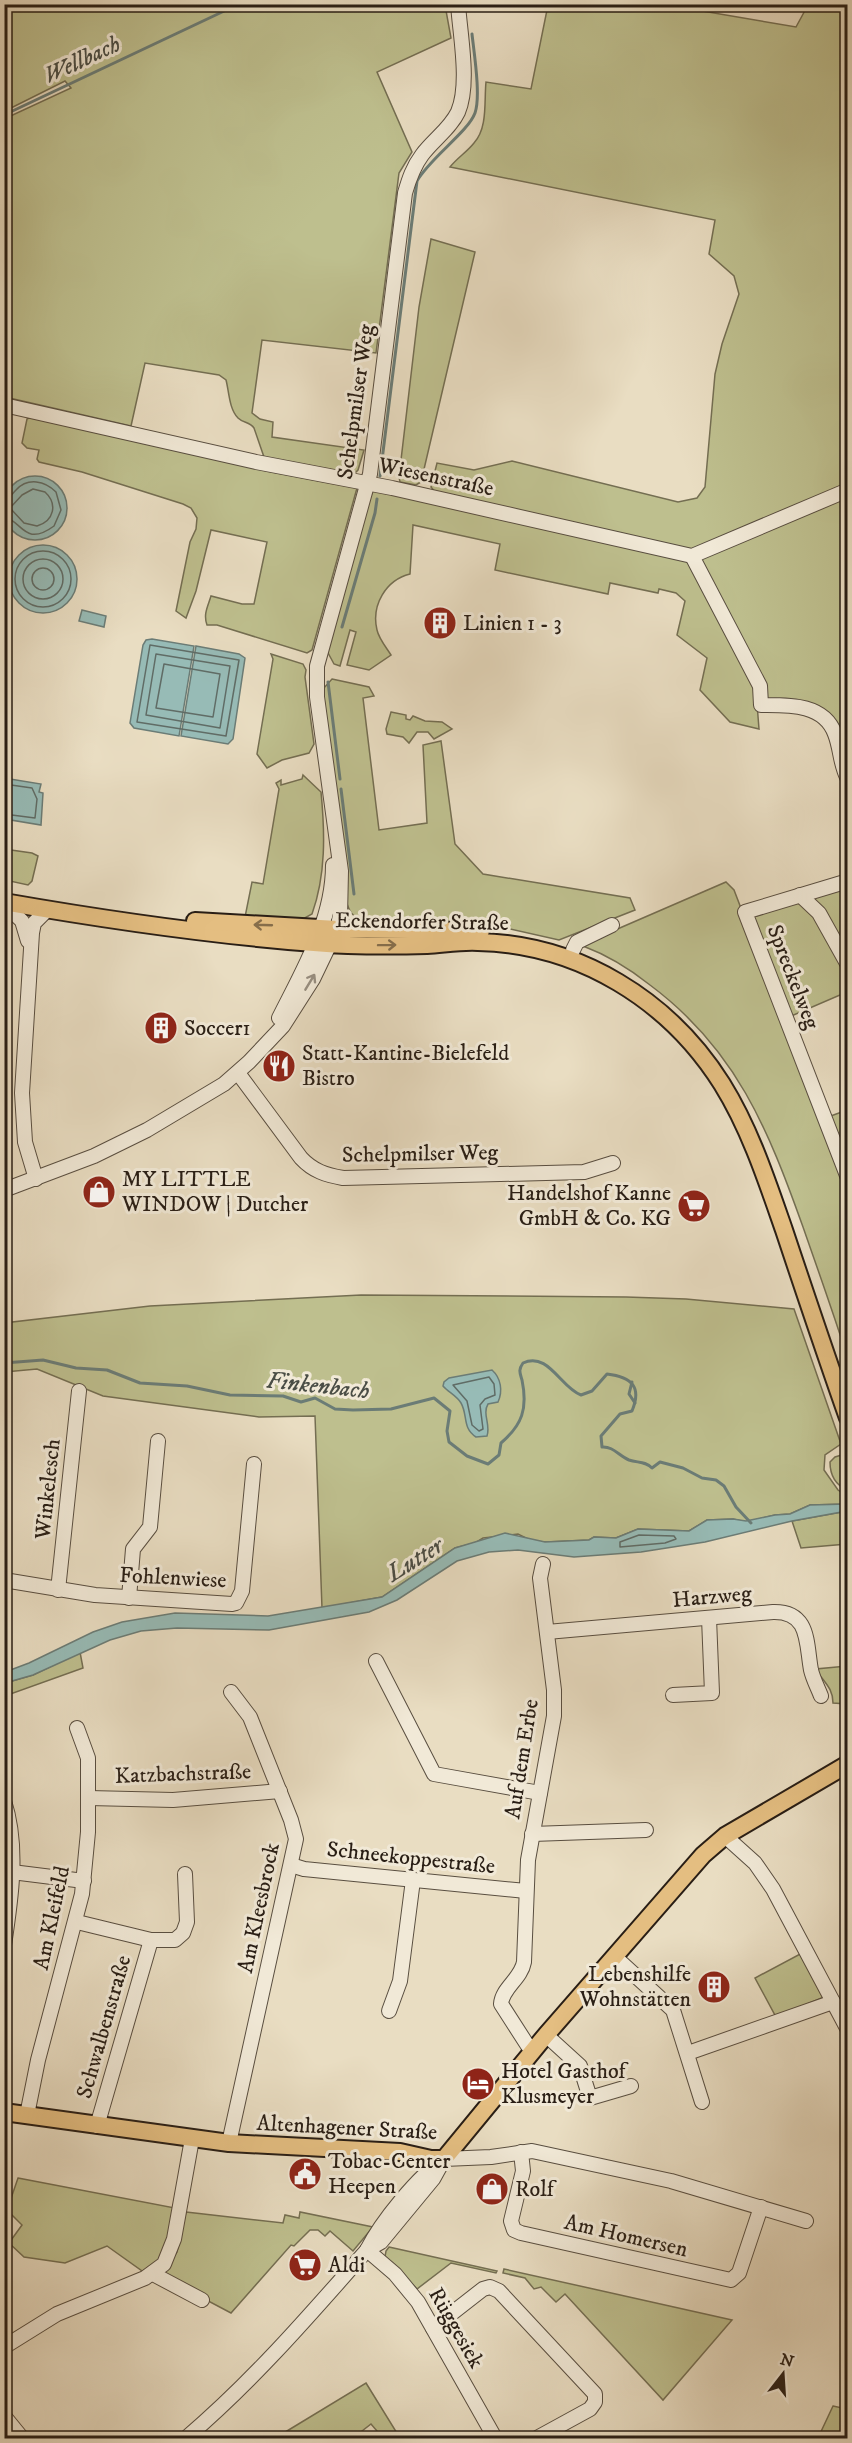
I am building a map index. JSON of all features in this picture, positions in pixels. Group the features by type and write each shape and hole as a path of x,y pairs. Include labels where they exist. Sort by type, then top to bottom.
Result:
{"main road":[{"name":"Eckendorfer Straße","path":"4,892 180,920 329,928 499,933 535,938 573,950 625,975 670,1007 706,1045 731,1079 750,1115 776,1178 848,1390"},
{"name":"Eckendorfer Straße","path":"4,903 179,930 321,944 415,945 476,942 531,948 573,960 627,987 665,1016 699,1052 722,1085 742,1120 767,1181 848,1418"},
{"name":"Altenhagener Straße","path":"4,2112 229,2143 400,2152 431,2159 444,2159 546,2035 703,1855 725,1836 848,1764"}],"street":[{"name":"Schelpmilser Weg","path":"4,1190 94,1156 147,1130 238,1073 249,1062 276,1024 329,928 340,916 341,871 332,817 316,674 368,483 405,193 415,165 449,125 458,112 461,99 463,83 458,4"},
{"name":"Wiesenstraße","path":"4,405 266,464 368,483 692,556"},
{"path":"848,490 692,556 759,686 761,705 797,705 822,717 835,732 842,769 848,779"},
{"path":"800,895 848,881"},
{"path":"800,895 819,913 848,965"},
{"name":"Spreckelweg","path":"800,895 745,912 848,1178"},
{"path":"4,903 22,921 26,929 29,950"},
{"path":"36,1179 25,1142 22,1093 29,950 34,923 47,910"},
{"path":"573,950 577,942 612,926"},
{"name":"Schelpmilser Weg","path":"238,1073 309,1167 330,1176 343,1178 584,1173 613,1163"},
{"name":"Winkelesch","path":"58,1590 79,1391"},
{"path":"129,1598 134,1549 150,1527 158,1441"},
{"name":"Fohlenwiese","path":"4,1580 58,1590 129,1598 232,1604 239,1600 242,1591 254,1464"},
{"name":"Auf dem Erbe","path":"534,2050 528,2046 501,2004 504,1995 520,1975 524,1962 526,1890 532,1834 554,1716 554,1690 540,1578 543,1564"},
{"name":"Harzweg","path":"547,1632 773,1612 785,1613 793,1617 804,1628 812,1671 821,1696"},
{"path":"673,1695 712,1693 709,1618"},
{"path":"376,1661 434,1774 540,1793"},
{"name":"Am Kleesbrock","path":"229,2143 291,1865 296,1833 249,1717 231,1692"},
{"name":"Am Kleifeld","path":"27,2115 38,2060 76,1922 84,1881 89,1798 88,1758 77,1728"},
{"name":"Katzbachstraße","path":"89,1798 173,1800 280,1791"},
{"path":"4,1801 9,1818 4,1945"},
{"path":"532,1834 646,1830"},
{"path":"725,1836 754,1863 770,1883 848,2030"},
{"name":"Schneekoppestraße","path":"291,1865 413,1880 526,1890"},
{"path":"8,1871 84,1881"},
{"path":"76,1922 152,1940 175,1940 185,1928 188,1917 184,1891 185,1874"},
{"path":"390,2011 400,1981 413,1880"},
{"name":"Schwalbenstraße","path":"97,2126 152,1940"},
{"path":"615,1957 673,2010 702,2102"},
{"path":"688,2054 833,2002"},
{"path":"546,2035 580,2066 590,2098 632,2086"},
{"path":"4,2346 57,2314 153,2274 164,2265 172,2248 192,2139"},
{"path":"186,2439 268,2360 367,2250 381,2242 433,2179 444,2159 491,2157 532,2151 658,2177 806,2221"},
{"name":"Am Homersen","path":"521,2152 523,2171 511,2221 514,2230 521,2233 731,2280 739,2273 761,2207"},
{"name":"Rüggesiek","path":"367,2250 402,2281 418,2302 495,2439"},
{"path":"153,2274 202,2300"},
{"path":"433,2328 483,2289 490,2287 499,2291 595,2394 595,2404 590,2409 537,2439"},
{"path":"4,2416 22,2439"}],"green space":[{"path":"5,5 445,5 451,38 377,72 412,152 399,173 376,353 262,340 252,413 260,419 273,422 272,437 364,450 358,470 354,474 264,457 254,428 240,420 235,414 226,380 219,375 145,363 131,426 5,397 4,119 71,88 65,81 5,111"},
{"path":"548,5 667,5 796,27 808,5 847,5 847,485 693,549 683,549 435,492 431,487 437,463 474,470 512,461 678,502 697,498 705,487 715,374 722,344 739,294 734,276 709,254 715,220 450,167 474,143 482,130 486,82 531,89"},
{"path":"431,239 475,252 421,482 416,485 400,482 399,477 419,307"},
{"path":"32,416 267,471 357,488 312,650 307,653 217,625 207,625 206,614 211,596 242,604 254,604 267,542 211,530 196,591 186,618 176,611 190,542 196,529 197,518 191,508 82,472 39,462 37,459 39,450 27,448 22,443 27,419"},
{"path":"374,489 691,562 756,691 759,729 730,722 700,690 707,658 677,635 685,601 676,593 659,589 658,593 610,583 608,594 495,570 500,544 413,525 410,574 401,577 387,588 378,603 376,612 378,633 391,655 369,670 347,665 356,632 350,630 340,666 334,664 327,651"},
{"path":"847,493 847,749 835,722 765,701 700,561 703,555"},
{"path":"271,654 303,664 306,670 314,744 309,753 282,760 267,768 257,754 273,659"},
{"path":"332,679 369,687 374,696 363,698 379,830 427,823 423,745 441,741 455,844 483,874 630,898 635,910 559,940 506,928 363,921 356,917 350,911 346,900 323,689"},
{"path":"391,712 406,715 406,719 410,720 413,716 425,721 442,722 452,729 434,739 428,732 417,732 409,743 403,737 387,734 386,729"},
{"path":"303,775 321,792 322,807 324,838 322,869 312,914 303,919 245,917 252,882 263,884 279,789 276,783 281,780 281,785 302,779"},
{"path":"4,849 38,856 32,881 28,885 5,880"},
{"path":"726,882 734,890 847,1185 847,1356 790,1191 762,1124 746,1093 705,1036 680,1010 634,973 583,946"},
{"path":"847,887 847,956 810,899"},
{"path":"802,901 812,909 847,977 847,992 789,1017 750,918"},
{"path":"847,1110 847,1170 828,1117"},
{"path":"361,1295 626,1297 686,1299 794,1309 841,1444 825,1455 824,1470 838,1490 847,1496 847,1504 810,1505 790,1514 746,1522 733,1519 707,1520 689,1531 638,1529 616,1538 594,1537 589,1540 546,1542 532,1541 518,1534 483,1538 475,1543 455,1548 382,1597 322,1608 315,1416 259,1417 103,1396 37,1369 5,1372 4,1323 150,1306"},
{"path":"845,1454 847,1490 834,1479 830,1462 835,1457"},
{"path":"847,1511 847,1544 801,1548 792,1521"},
{"path":"80,1652 83,1668 5,1696 5,1683 33,1675"},
{"path":"847,1666 847,1704 833,1703 829,1689 816,1669"},
{"path":"802,1953 824,1997 776,2017 755,1978"},
{"path":"18,2178 175,2208 164,2255 145,2273 107,2246 65,2263 24,2257 9,2243 22,2225 7,2210"},
{"path":"186,2212 283,2223 285,2215 299,2218 300,2212 373,2227 353,2251 330,2231 325,2236 318,2230 310,2230 294,2246 291,2245 231,2313 161,2276 177,2252"},
{"path":"389,2247 497,2271 496,2273 451,2263 417,2289 385,2257"},
{"path":"504,2269 732,2320 663,2400 565,2294 556,2302 541,2287 534,2289 525,2278 503,2273"},
{"path":"366,2383 400,2438 383,2438 371,2424 353,2438 286,2438 282,2434"},
{"path":"833,2406 847,2409 847,2438 818,2438"}],"water":[{"path":"35,476 58,485 67,508 58,531 35,540 12,531 3,508 12,485"},
{"path":"43,545 56,548 67,555 74,566 77,579 74,592 67,603 56,610 43,613 30,610 19,603 12,592 9,579 12,566 19,555 30,548"},
{"path":"82,610 106,616 104,627 79,621"},
{"path":"146,640 194,646 179,736 134,728 130,723 143,645"},
{"path":"196,646 239,654 245,658 233,739 228,744 181,736"},
{"path":"4,778 41,784 39,792 43,793 41,825 5,819"},
{"path":"492,1370 499,1381 500,1398 498,1402 488,1404 486,1408 487,1436 476,1437 469,1430 461,1403 443,1386 449,1378"},
{"path":"847,1504 847,1511 792,1521 705,1542 641,1552 574,1557 518,1550 489,1552 457,1561 397,1600 369,1612 269,1630 177,1628 141,1631 110,1640 33,1675 5,1683 5,1672 93,1632 122,1622 175,1613 268,1616 382,1597 455,1548 505,1533 545,1542 589,1540 594,1537 616,1538 638,1529 689,1531 707,1520 746,1521 790,1514 810,1505"}],"waterway":[{"name":"Wellbach","path":"4,115 239,4"},
{"path":"380,476 417,181 465,128 475,113 477,86 472,34"},
{"path":"342,627 377,499"},
{"path":"328,682 340,779"},
{"path":"341,789 354,894"},
{"name":"Finkenbach","path":"4,1363 43,1360 76,1368 107,1370 140,1383 187,1386 230,1395 283,1396 301,1402 315,1398 335,1409 391,1409 434,1398 450,1411 447,1431 449,1442 467,1456 488,1464 499,1455 501,1443 514,1430 522,1416 524,1390 520,1368 523,1363 540,1362 581,1395 592,1391 607,1374 616,1375 633,1385 635,1403 632,1411 620,1414 601,1436 602,1447 652,1468 660,1462 683,1468 702,1478 716,1480 724,1486 736,1507 751,1523"},
{"name":"Finkenbach","path":"632,1382 629,1394 635,1403"}],"place":[{"name":"Linien 1 - 3","path":"440,623"},
{"name":"Soccer1","path":"161,1028"},
{"name":"Statt-Kantine-Bielefeld Bistro","path":"279,1066"},
{"name":"MY LITTLE WINDOW | Dutcher","path":"99,1192"},
{"name":"Handelshof Kanne GmbH & Co. KG","path":"694,1206"},
{"name":"Lebenshilfe Wohnstätten","path":"714,1987"},
{"name":"Hotel Gasthof Klusmeyer","path":"478,2084"},
{"name":"Tobac-Center Heepen","path":"305,2174"},
{"name":"Rolf","path":"492,2189"},
{"name":"Aldi","path":"305,2265"}],"water label":[{"name":"Lutter","path":"415,1560"}]}
